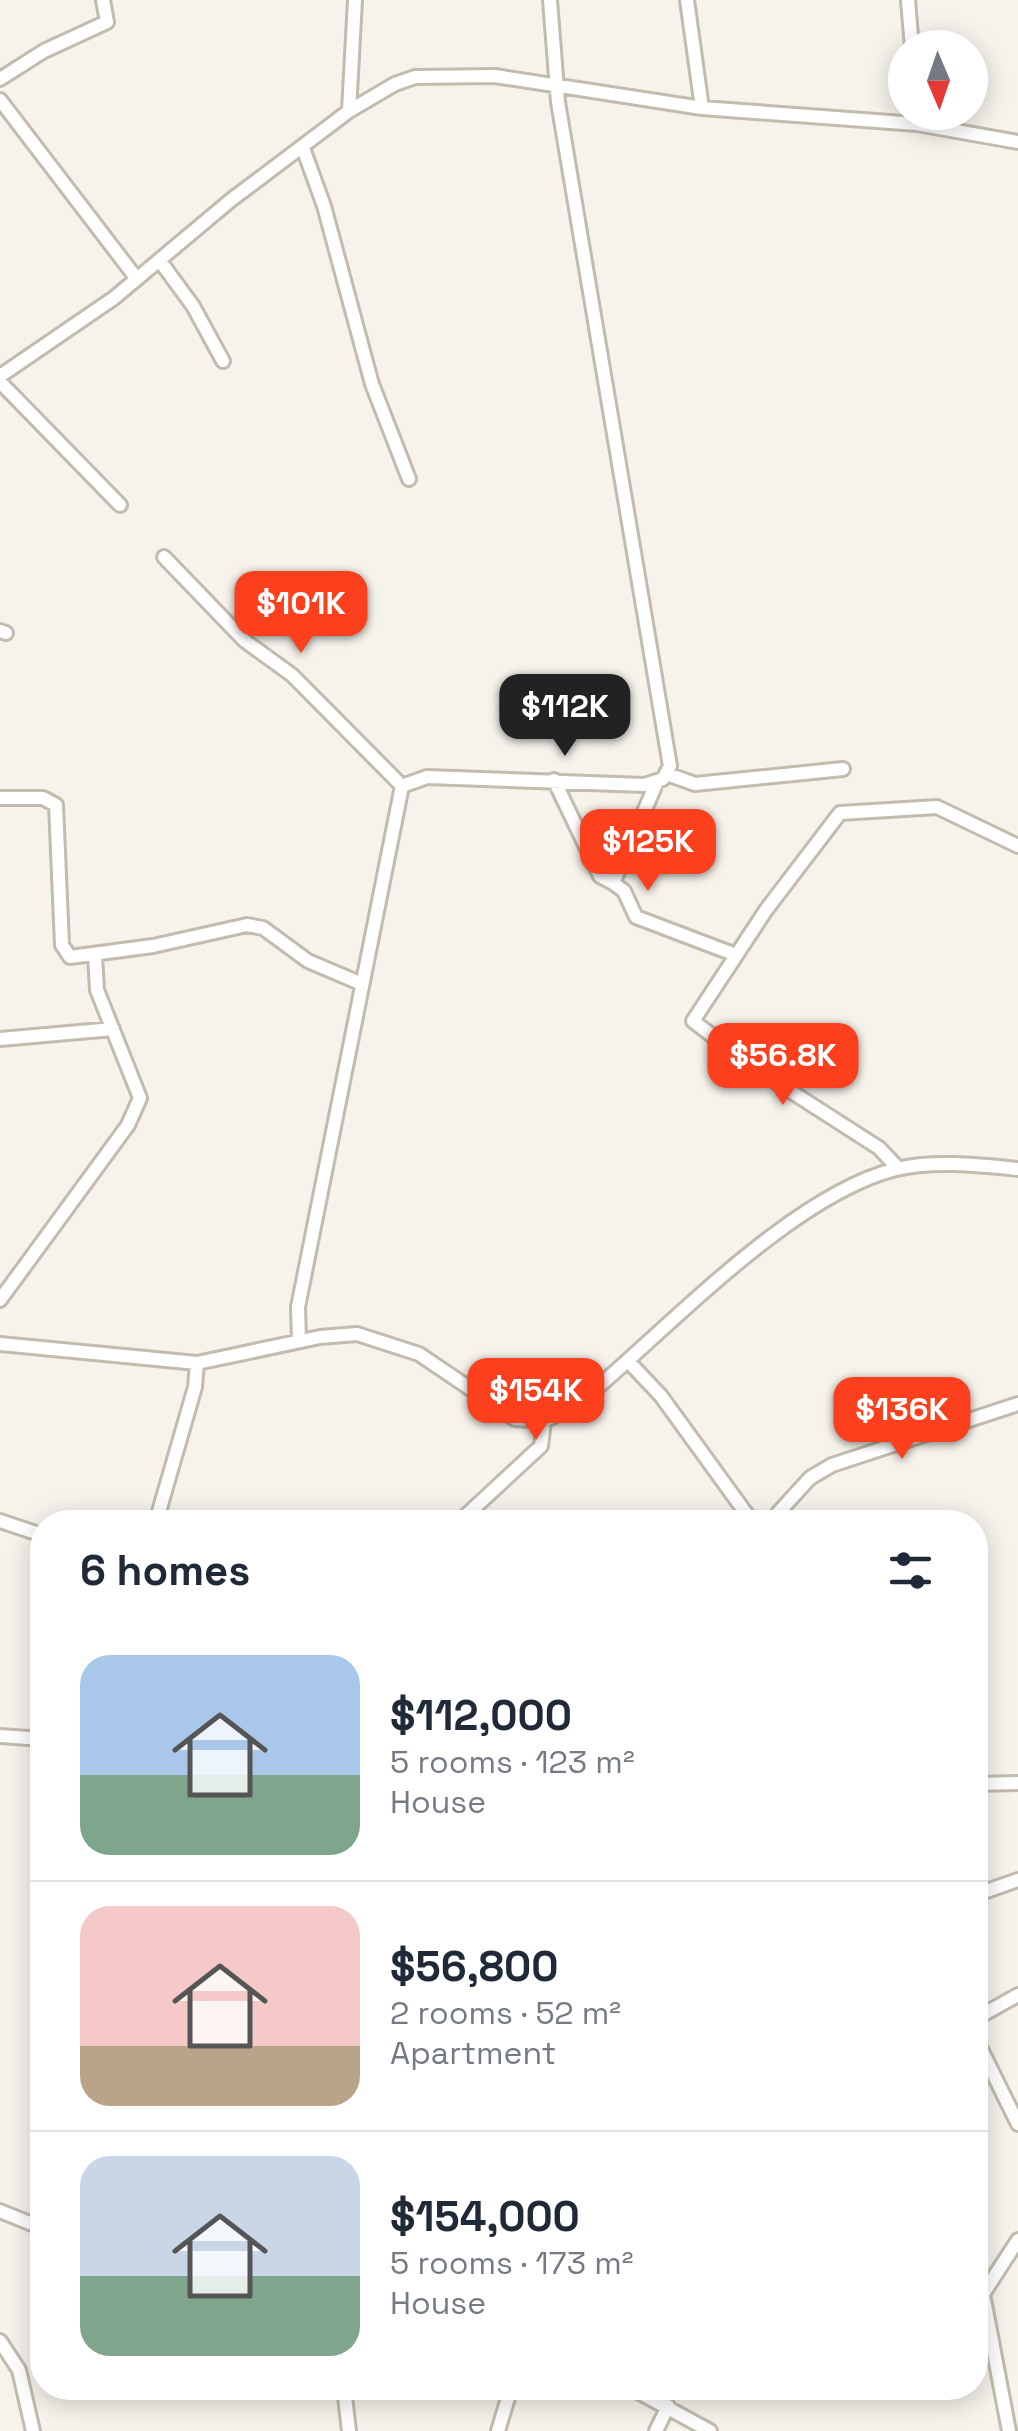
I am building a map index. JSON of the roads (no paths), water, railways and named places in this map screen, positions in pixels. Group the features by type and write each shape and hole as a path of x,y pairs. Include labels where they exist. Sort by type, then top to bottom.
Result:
{"street":[{"path":"0,79 44,51 103,25 109,15 103,0"},
{"path":"348,112 355,0"},
{"path":"550,0 557,86 669,746 662,779 613,883"},
{"path":"686,0 702,108"},
{"path":"908,0 910,30"},
{"path":"120,504 0,379 137,279 348,112 394,84 437,74 496,76 702,108 888,117"},
{"path":"0,100 137,279"},
{"path":"968,130 1018,142"},
{"path":"303,148 324,206 372,384 409,479"},
{"path":"160,261 193,306 223,361"},
{"path":"164,557 245,641 292,675 402,786"},
{"path":"402,786 427,777 662,779 696,784 843,769"},
{"path":"554,780 600,876 626,894 636,917 736,955"},
{"path":"299,1342 298,1307 331,1160 402,786"},
{"path":"0,798 36,798 55,803 62,945 70,957 256,926 308,961 362,984"},
{"path":"898,1168 868,1140 756,1069 693,1021 785,884 844,812 937,807 1018,846"},
{"path":"0,1300 136,1110 140,1091 98,990 94,956"},
{"path":"0,1039 114,1029"},
{"path":"0,1344 197,1363 356,1334 388,1341 419,1354 502,1413 544,1422 567,1412 784,1227 843,1192 898,1168 973,1165 1018,1169"},
{"path":"628,1361 661,1396 744,1510"},
{"path":"159,1510 195,1387 197,1363"},
{"path":"788,1510 810,1478 832,1466 1018,1404"},
{"path":"472,1510 541,1446 544,1422"},
{"path":"0,1520 30,1531"},
{"path":"0,1736 30,1738"},
{"path":"988,1784 1018,1783"},
{"path":"988,1890 1018,1880"},
{"path":"988,2011 1018,1994"},
{"path":"988,2063 1018,2124"},
{"path":"0,2211 30,2223"},
{"path":"988,2285 1018,2240"},
{"path":"988,2324 1009,2431"},
{"path":"0,2341 20,2370 32,2431"},
{"path":"346,2400 350,2431"},
{"path":"498,2431 507,2400"},
{"path":"656,2400 710,2431"},
{"path":"656,2431 668,2406"}]}
